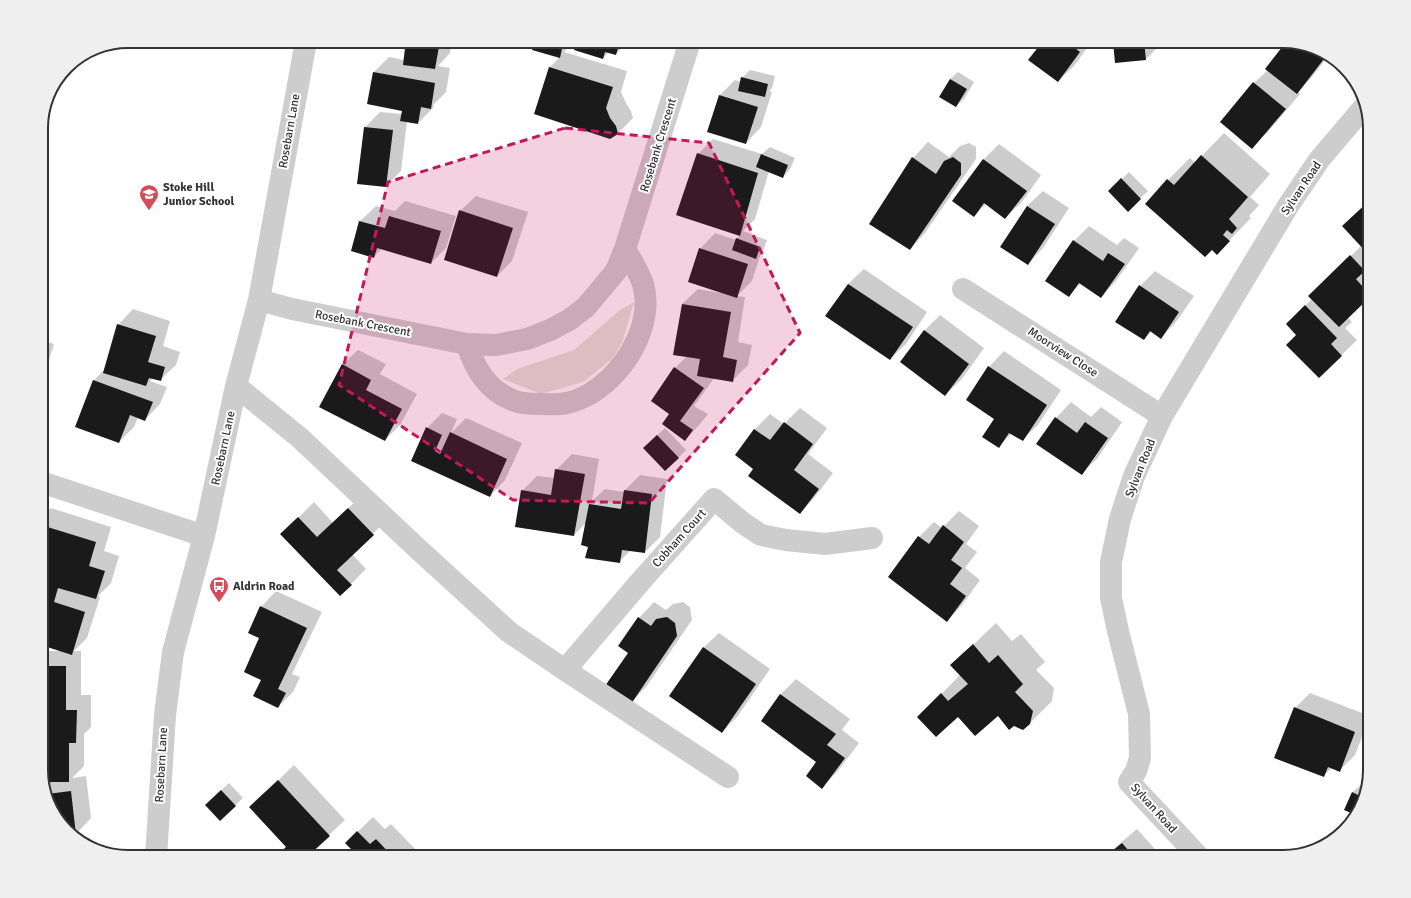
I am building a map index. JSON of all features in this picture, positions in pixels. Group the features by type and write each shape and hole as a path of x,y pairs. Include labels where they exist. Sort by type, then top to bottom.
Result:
{"street":[{"name":"Rosebarn Lane","path":"156,850 164,715 173,652 204,536 236,386 259,300 305,48"},
{"name":"Rosebank Crescent","path":"259,300 292,309 467,344 496,345 527,339 550,330 569,320 586,307 616,271 625,249 688,48"},
{"name":"Sylvan Road","path":"1192,850 1129,782 1136,771 1140,758 1139,714 1111,598 1111,562 1120,519 1134,476 1162,416 1288,206 1319,160 1361,111"},
{"path":"467,344 472,360 480,374 492,388 510,400 531,404 562,405 584,397 599,388 616,372 630,355 641,332 644,317 645,297 643,284 625,249"},
{"name":"Moorview Close","path":"963,288 1162,416"},
{"path":"236,386 300,438 509,632 564,670 728,777"},
{"path":"48,484 204,536"},
{"name":"Cobham Court","path":"564,670 714,499 743,523 761,535 786,540 825,544 872,538"}],"highlighted area":[{"path":"565,128 709,143 800,333 649,503 513,500 339,385 388,182"}],"shaded area":[{"path":"634,302 622,343 613,358 583,382 541,394 503,379 517,369 574,350 620,310"}],"building":[{"path":"405,48 439,48 435,69 403,65"},
{"path":"533,48 562,48 560,58 532,50"},
{"path":"575,48 618,48 616,55 605,52 603,59 574,50"},
{"path":"1037,48 1075,48 1080,52 1058,82 1028,60"},
{"path":"1114,48 1145,48 1146,60 1115,63"},
{"path":"1281,48 1309,52 1323,60 1297,94 1265,69"},
{"path":"549,67 613,87 606,108 610,118 616,126 618,134 610,139 534,114"},
{"path":"373,72 435,83 431,109 421,107 418,124 400,121 402,111 367,104"},
{"path":"741,77 768,84 765,97 738,91"},
{"path":"950,79 967,89 956,107 939,97"},
{"path":"1253,82 1286,109 1252,149 1220,122"},
{"path":"719,95 758,107 746,144 707,132"},
{"path":"364,127 393,130 386,187 357,184"},
{"path":"697,153 758,173 740,236 676,215"},
{"path":"761,154 788,165 783,178 756,167"},
{"path":"1201,155 1248,197 1229,219 1237,228 1232,234 1227,230 1223,235 1230,241 1217,255 1212,250 1205,257 1145,204 1167,179 1174,185"},
{"path":"912,157 936,174 944,161 953,157 961,163 961,175 910,250 869,224"},
{"path":"983,159 1027,191 1005,219 984,203 974,217 952,201"},
{"path":"1121,178 1141,199 1128,212 1108,191"},
{"path":"1027,206 1055,224 1028,265 1000,247"},
{"path":"1363,206 1363,249 1342,226"},
{"path":"459,210 513,228 497,277 444,260"},
{"path":"389,216 441,231 431,264 377,248 374,258 351,251 359,221 385,228"},
{"path":"736,238 760,247 756,259 732,250"},
{"path":"1073,240 1103,261 1108,253 1125,264 1101,298 1079,283 1069,297 1045,281"},
{"path":"699,248 748,264 737,298 688,282"},
{"path":"1350,255 1363,269 1363,273 1356,279 1363,287 1363,304 1339,327 1308,296"},
{"path":"848,284 913,327 890,360 825,316"},
{"path":"1139,285 1179,312 1161,339 1150,331 1144,340 1115,322"},
{"path":"682,304 731,312 723,357 737,360 733,382 697,376 700,359 673,355"},
{"path":"1305,305 1337,338 1331,344 1342,356 1319,378 1286,345 1296,335 1286,324"},
{"path":"117,324 156,336 148,362 165,367 161,381 149,378 146,386 103,373"},
{"path":"924,330 969,364 945,396 900,362"},
{"path":"342,364 371,380 366,390 402,409 385,441 319,407"},
{"path":"988,366 1047,405 1023,441 1009,433 999,448 982,437 994,419 966,400"},
{"path":"674,367 704,388 680,421 693,430 685,441 662,424 669,414 651,401"},
{"path":"93,380 153,402 145,421 130,415 119,443 75,427"},
{"path":"1055,417 1077,433 1085,422 1108,438 1082,475 1036,444"},
{"path":"784,422 813,444 794,470 819,489 800,514 748,476 753,469 735,455 754,429 770,440"},
{"path":"426,427 442,435 435,451 440,454 450,432 507,459 490,497 411,461"},
{"path":"657,435 679,458 665,471 643,448"},
{"path":"555,469 585,474 574,536 515,527 521,490 551,495"},
{"path":"624,490 652,494 645,553 622,550 620,563 585,558 588,547 581,545 589,504 621,509"},
{"path":"348,508 374,535 337,570 352,585 340,596 280,534 298,517 317,537"},
{"path":"943,525 964,542 951,560 962,568 950,584 966,596 947,622 888,577 918,536 929,544"},
{"path":"48,527 96,542 89,566 105,571 96,599 58,588 54,602 85,612 72,655 48,647"},
{"path":"260,606 307,628 278,689 286,693 278,708 253,696 261,680 244,672 259,638 248,633"},
{"path":"638,617 651,626 656,619 667,617 675,623 677,636 631,704 605,686 628,653 618,646"},
{"path":"973,644 989,663 998,655 1023,684 1015,692 1033,711 1030,724 1023,730 1014,726 1009,730 998,716 975,736 958,717 936,737 917,717 941,693 948,701 968,684 950,665"},
{"path":"703,647 756,684 722,733 669,696"},
{"path":"48,666 66,666 66,710 77,710 76,743 69,743 69,782 49,782 48,775"},
{"path":"780,694 836,734 827,745 845,758 822,789 806,776 816,762 761,721"},
{"path":"1294,707 1355,732 1340,772 1328,767 1324,777 1274,758"},
{"path":"278,780 330,836 315,850 283,850 286,847 249,807"},
{"path":"221,790 236,806 220,821 205,805"},
{"path":"71,791 75,830 59,810 52,793"},
{"path":"1352,792 1359,796 1350,812 1344,810"},
{"path":"357,831 370,844 376,839 386,850 350,850 351,849 345,843"},
{"path":"1122,843 1128,850 1114,850"}],"place":[{"name":"Stoke Hill Junior School","path":"149,211"},
{"name":"Aldrin Road","path":"219,603"}]}
